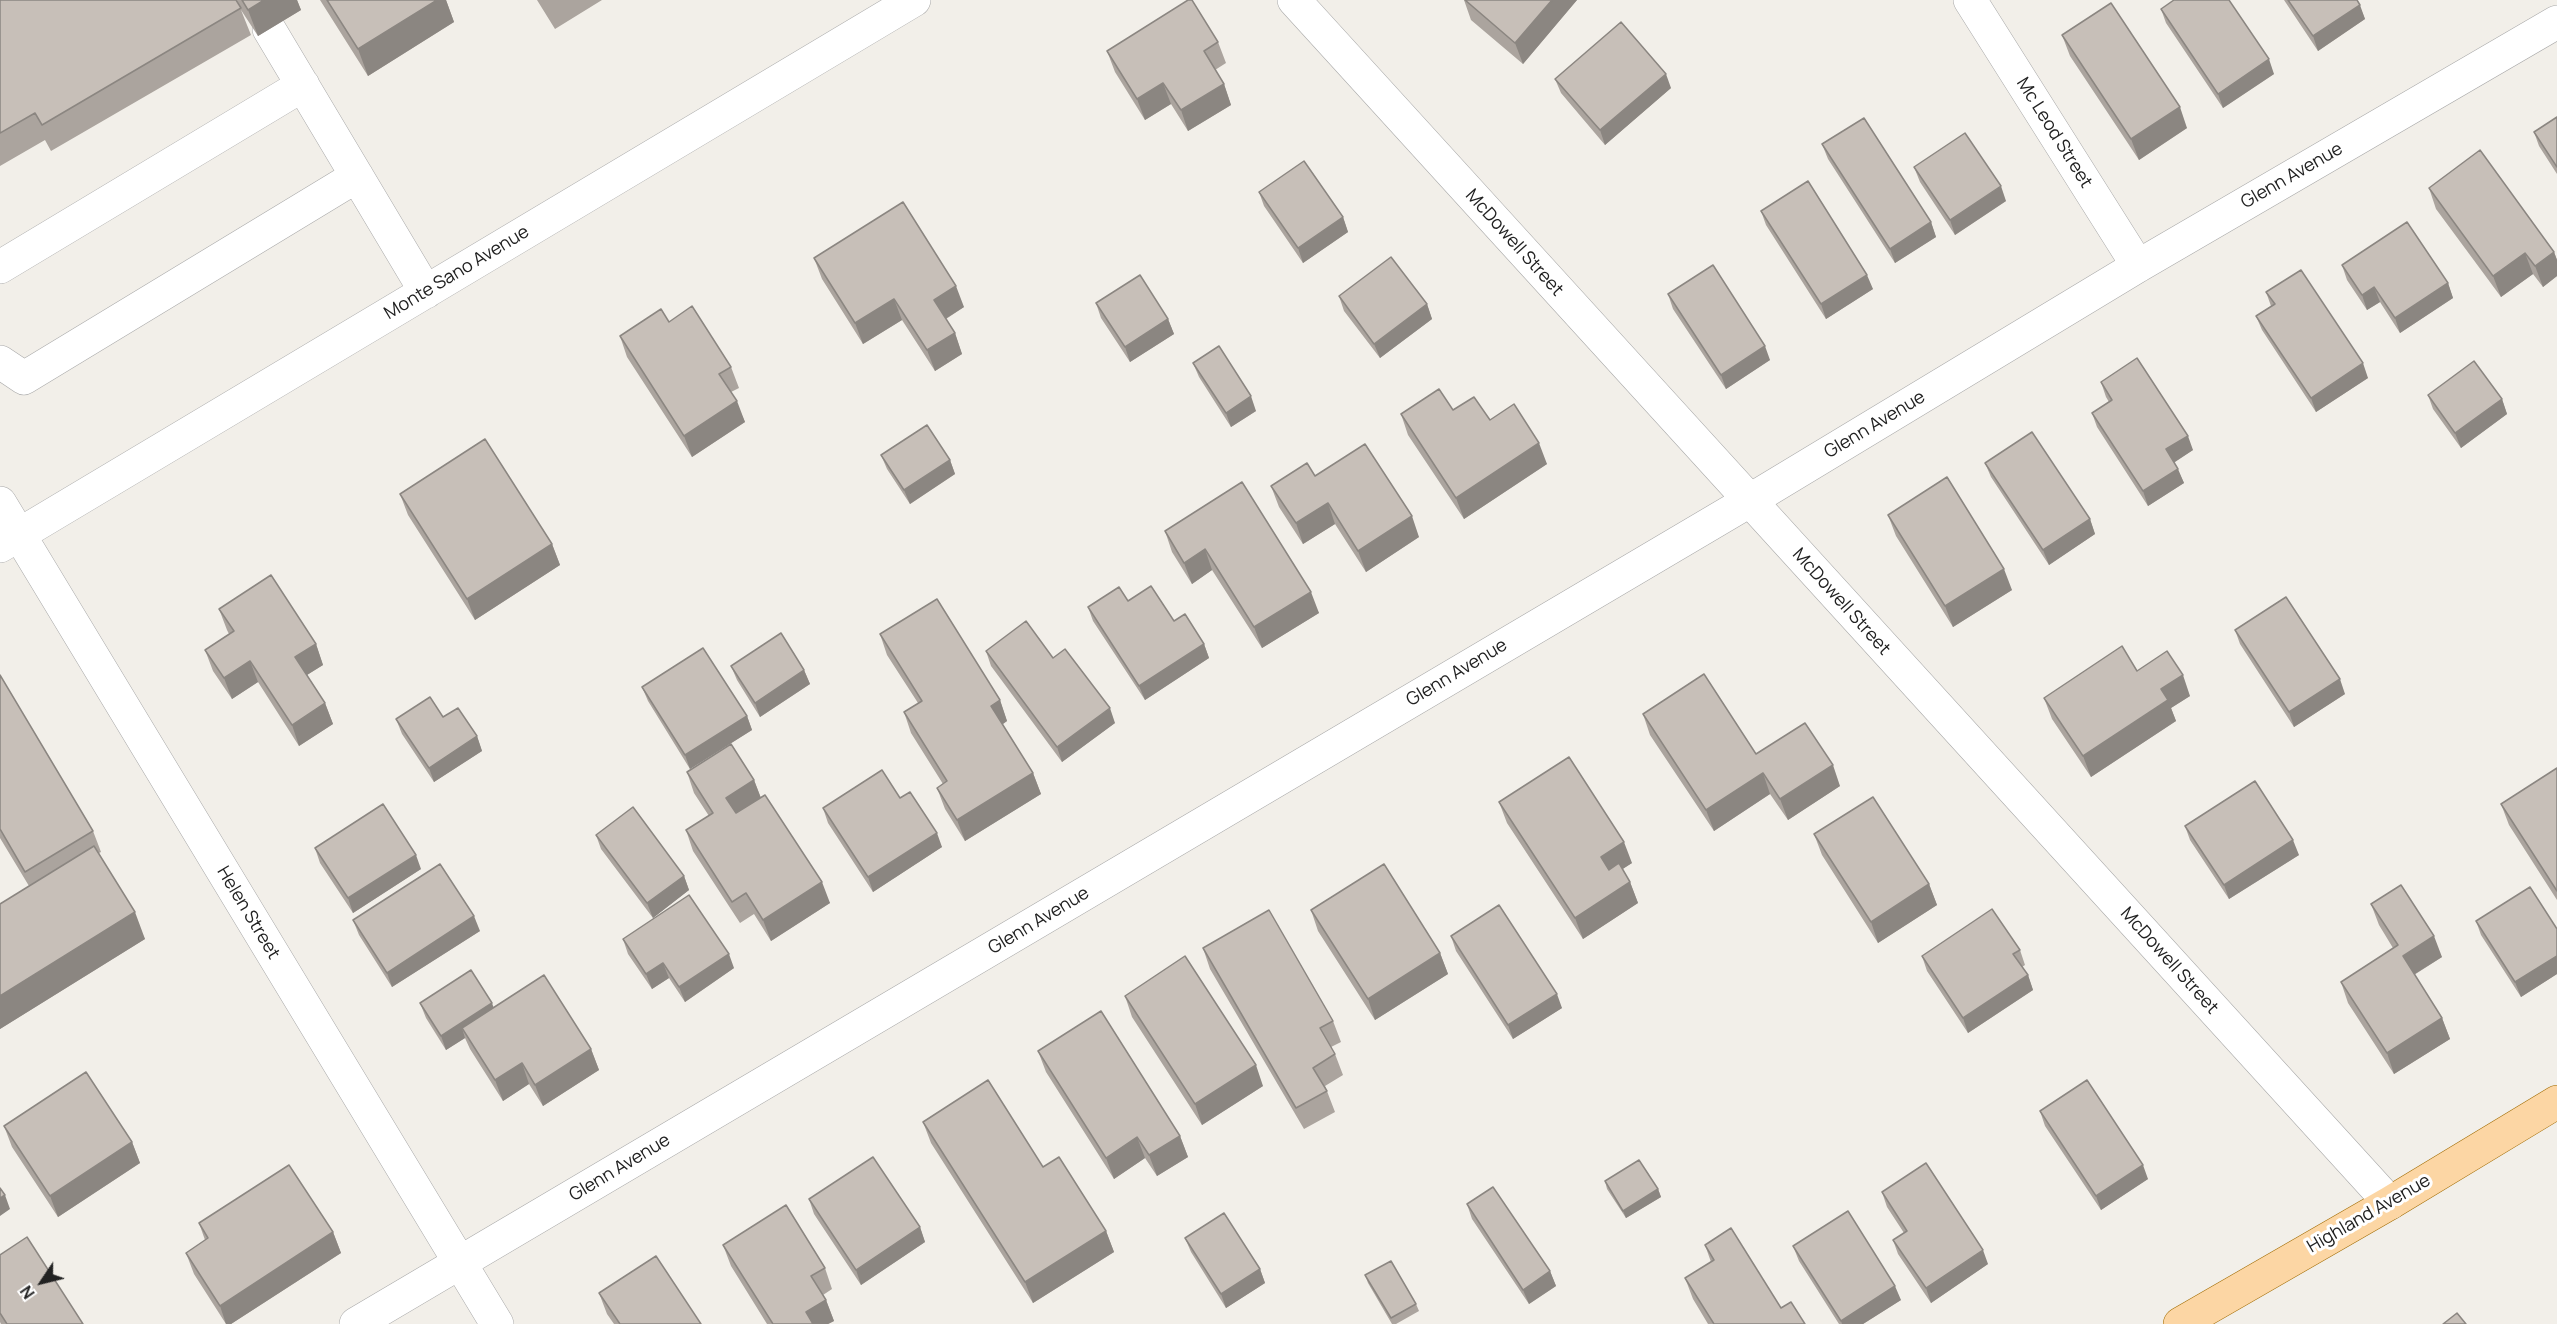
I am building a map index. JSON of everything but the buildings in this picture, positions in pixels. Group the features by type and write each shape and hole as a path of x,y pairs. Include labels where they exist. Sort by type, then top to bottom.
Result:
{"main road":[{"name":"Highland Avenue","path":"2180,1324 2390,1203 2557,1102"}],"street":[{"name":"Monte Sano Avenue","path":"10,540 914,0"},
{"name":"McDowell Street","path":"1294,0 2390,1203"},
{"name":"Mc Leod Street","path":"1970,0 2138,266"},
{"name":"Glenn Avenue","path":"357,1324 1749,501 2138,266 2557,22"},
{"path":"269,29 426,292"},
{"path":"0,267 303,85"},
{"path":"0,362 24,378 357,176"},
{"name":"Helen Street","path":"0,503 10,540 497,1324"}]}
